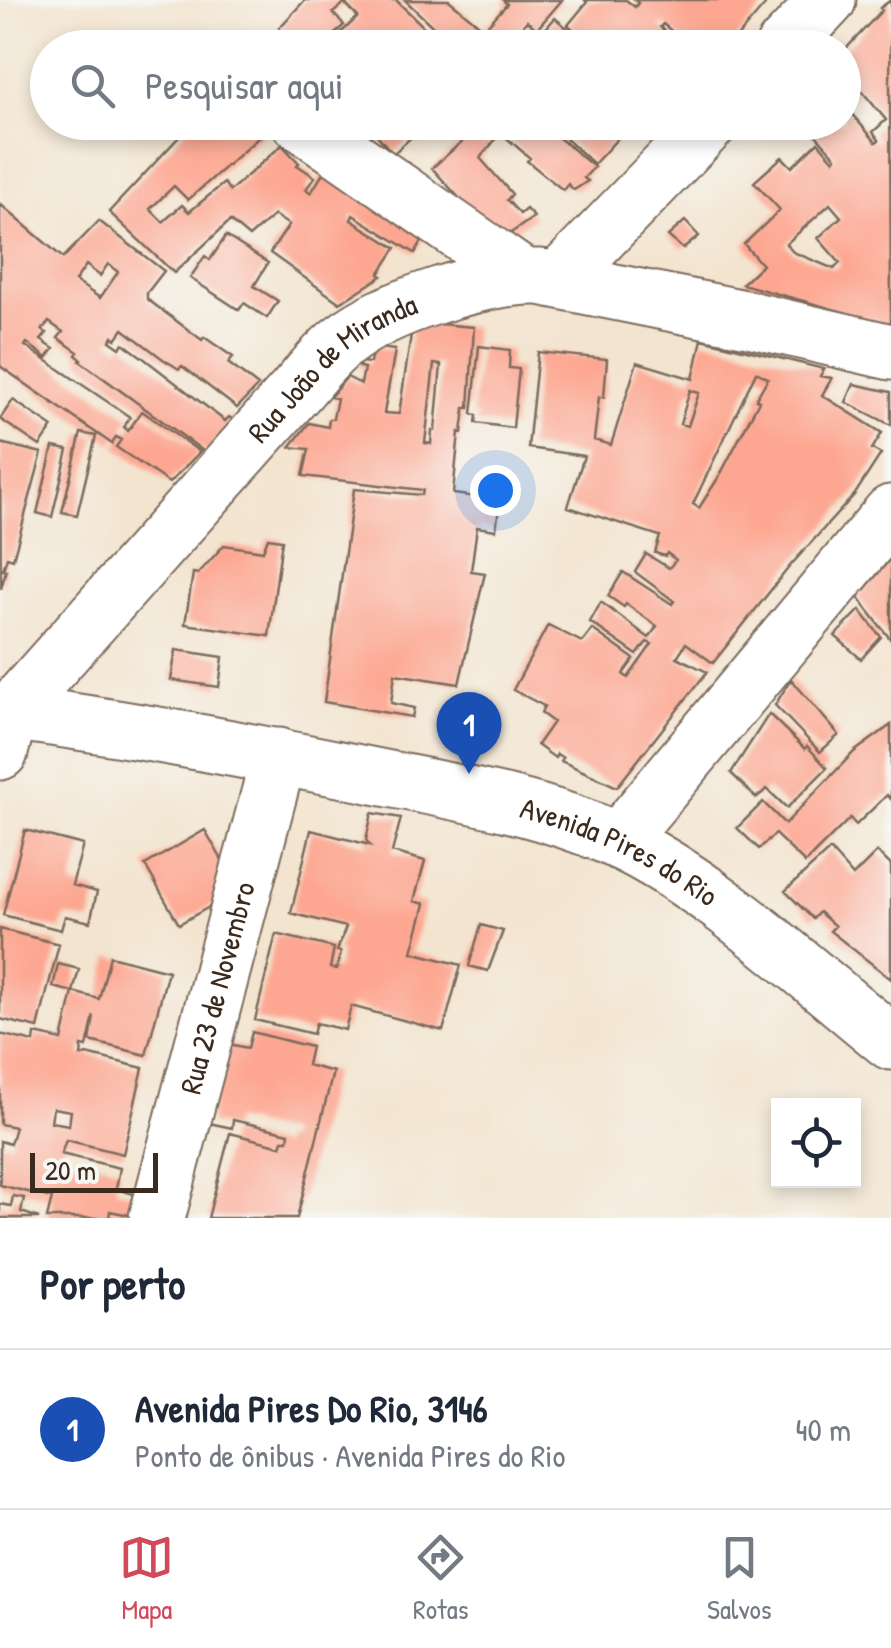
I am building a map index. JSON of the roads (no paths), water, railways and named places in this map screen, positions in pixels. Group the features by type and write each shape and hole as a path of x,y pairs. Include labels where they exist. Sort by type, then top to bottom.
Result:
{"street":[{"path":"800,30 828,0"},
{"path":"328,140 541,278 891,352"},
{"path":"541,278 691,140"},
{"name":"Rua João de Miranda","path":"3,725 341,342 373,321 422,300 541,278"},
{"path":"618,841 891,513"},
{"name":"Avenida Pires do Rio","path":"3,725 279,756 559,818 618,841 684,880 891,1042"},
{"name":"Rua 23 de Novembro","path":"157,1218 279,756"}],"place":[{"name":"Avenida Pires Do Rio, 3146","path":"469,774"}]}
